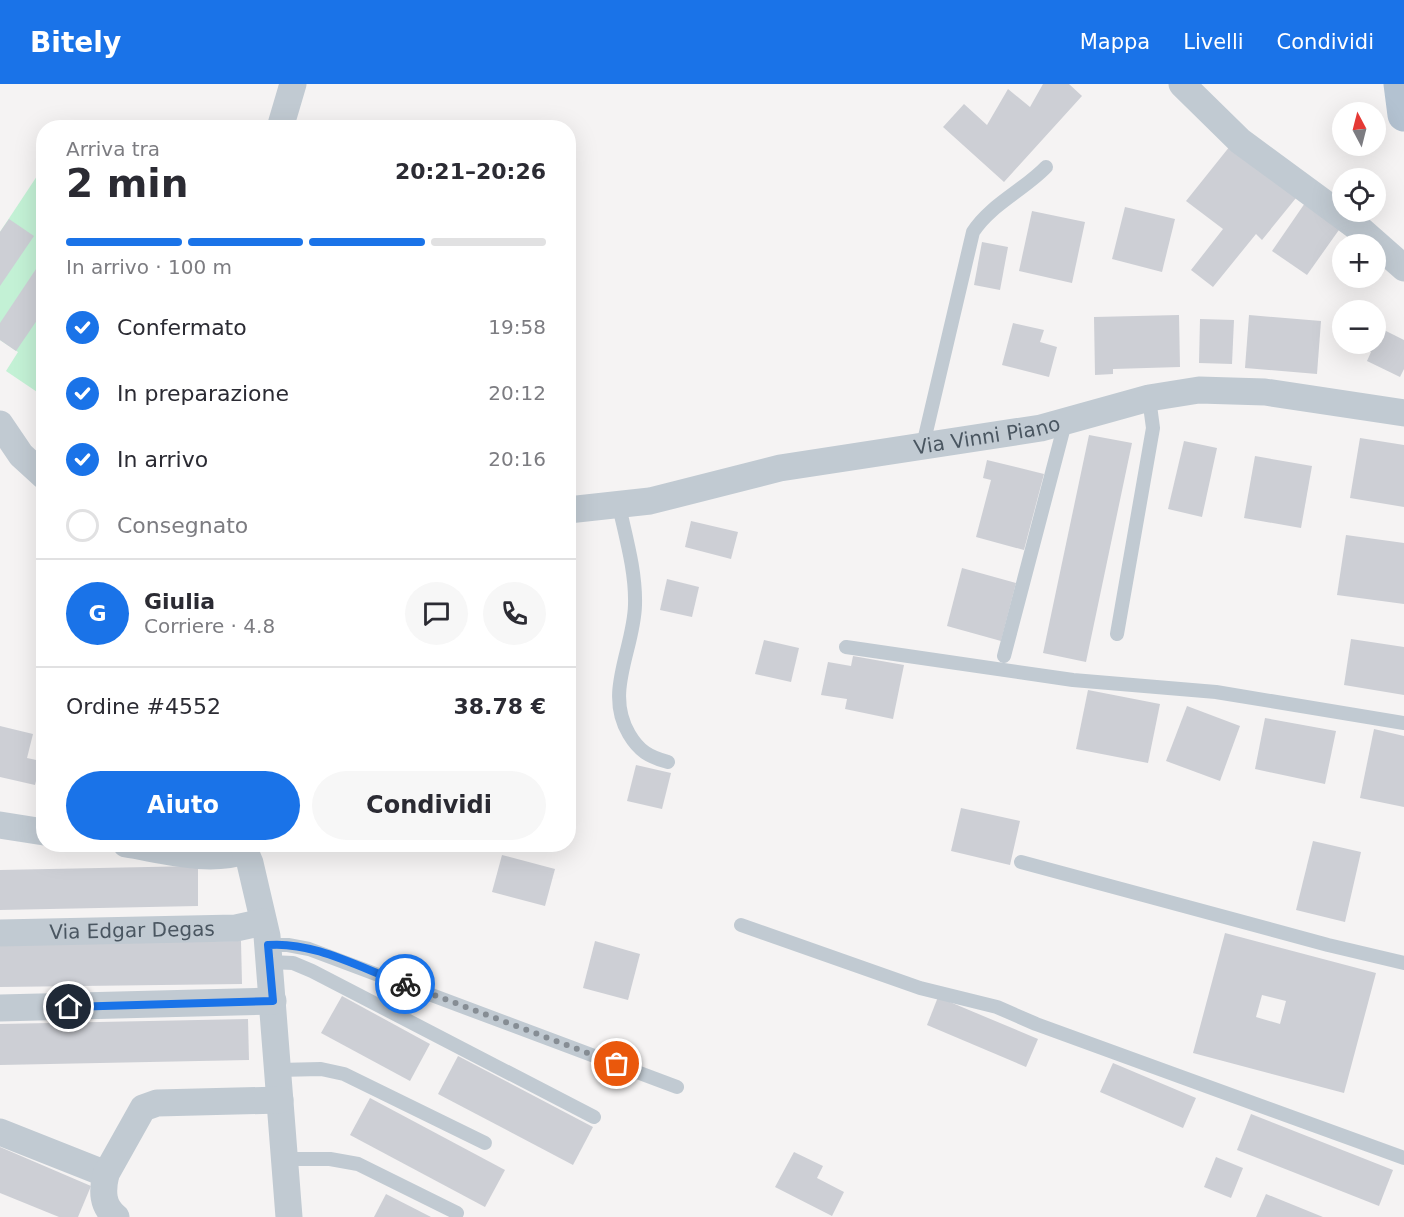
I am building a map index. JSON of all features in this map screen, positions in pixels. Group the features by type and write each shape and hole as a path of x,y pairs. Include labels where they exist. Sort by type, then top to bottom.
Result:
{"main road":[{"path":"1400,84 1404,115"}],"street":[{"path":"282,120 293,84"},
{"path":"1182,84 1240,141 1360,230 1404,268"},
{"name":"Via Vinni Piano","path":"576,509 619,506 695,491 780,468 1065,423 1149,398 1199,390 1232,389 1265,392 1404,414"},
{"path":"0,424 21,455 36,469"},
{"path":"0,825 36,831"},
{"path":"175,852 199,856 230,855 236,852"},
{"path":"245,852 267,943 289,1217"},
{"name":"Via Edgar Degas","path":"0,933 236,928 267,943"},
{"path":"0,1008 273,1001"},
{"path":"116,1217 105,1204 106,1174 138,1113 148,1105 280,1100"},
{"path":"0,1132 106,1174"}],"lane":[{"path":"923,445 974,232 991,210 1030,183 1046,167"},
{"path":"1117,634 1153,428 1149,398"},
{"path":"1004,656 1065,423"},
{"path":"619,506 635,586 636,607 618,689 621,717 635,745 645,754 668,762"},
{"path":"846,647 1073,680 1216,692 1404,723"},
{"path":"1021,862 1328,945 1404,963"},
{"path":"741,925 920,988 997,1006 1036,1024 1404,1158"},
{"path":"267,943 309,949 677,1087"},
{"path":"267,943 293,963 594,1117"},
{"path":"278,1070 321,1069 344,1074 485,1143"},
{"path":"285,1159 330,1159 358,1164 457,1214"}],"green space":[{"path":"36,178 36,391 6,371 18,352 0,340 0,232"}],"building":[{"path":"1043,84 1069,84 1082,96 1004,182 943,127 964,104 987,125 1008,89 1030,107"},
{"path":"1230,146 1296,198 1262,240 1256,234 1213,287 1191,270 1223,229 1186,201"},
{"path":"1305,203 1341,227 1336,234 1332,234 1332,240 1307,275 1272,251"},
{"path":"1125,207 1175,219 1162,272 1112,259"},
{"path":"1032,211 1085,222 1072,283 1019,271"},
{"path":"9,219 34,236 0,286 0,232"},
{"path":"982,242 1008,247 1000,290 974,285"},
{"path":"36,269 36,322 16,351 0,340 0,323"},
{"path":"1179,315 1180,367 1113,369 1113,374 1095,375 1094,317"},
{"path":"1249,315 1321,321 1317,374 1245,368"},
{"path":"1200,319 1234,320 1232,364 1199,363"},
{"path":"1013,323 1044,330 1040,342 1057,347 1049,377 1002,365"},
{"path":"1386,331 1404,340 1404,369 1400,377 1367,361 1370,354 1386,354"},
{"path":"1089,435 1132,443 1086,662 1043,653"},
{"path":"1360,438 1404,445 1404,507 1350,498"},
{"path":"1184,441 1217,448 1202,517 1168,509"},
{"path":"1255,456 1312,466 1301,528 1244,518"},
{"path":"987,460 1044,474 1024,550 976,537 991,480 983,478"},
{"path":"691,521 738,532 731,559 685,547"},
{"path":"1346,535 1404,543 1404,604 1337,595"},
{"path":"962,568 1016,583 1001,641 947,626"},
{"path":"667,579 699,587 692,617 660,610"},
{"path":"1351,639 1404,647 1404,695 1344,685"},
{"path":"764,640 799,648 791,682 755,674"},
{"path":"853,656 904,665 893,719 845,709 847,699 821,695 828,662 851,666"},
{"path":"1088,690 1160,704 1148,763 1076,749"},
{"path":"1187,706 1240,726 1220,781 1166,761"},
{"path":"1265,718 1336,731 1325,784 1255,769"},
{"path":"0,726 33,734 27,758 36,760 35,785 0,777"},
{"path":"1374,729 1404,736 1404,807 1360,798"},
{"path":"636,765 671,773 662,809 627,801"},
{"path":"961,808 1020,821 1010,865 951,851"},
{"path":"1313,841 1361,852 1345,922 1296,910"},
{"path":"502,855 555,869 545,906 492,892"},
{"path":"198,866 198,906 0,910 0,870"},
{"path":"1225,933 1376,973 1344,1093 1193,1053","holes":["1262,995 1286,1001 1280,1024 1256,1017"]},
{"path":"241,941 242,984 0,987 0,944"},
{"path":"595,941 640,954 628,1000 583,988"},
{"path":"342,996 430,1044 410,1081 321,1033"},
{"path":"938,997 1038,1039 1026,1067 927,1025"},
{"path":"248,1019 249,1060 0,1065 0,1024"},
{"path":"458,1056 593,1127 573,1165 438,1094"},
{"path":"1113,1063 1196,1098 1183,1128 1100,1092"},
{"path":"370,1098 505,1170 485,1207 350,1135"},
{"path":"1251,1114 1393,1170 1379,1206 1237,1150"},
{"path":"0,1147 91,1186 78,1217 59,1217 0,1193"},
{"path":"794,1152 823,1166 817,1178 844,1192 832,1216 775,1187"},
{"path":"1216,1157 1243,1168 1231,1198 1204,1187"},
{"path":"386,1194 431,1217 374,1217"},
{"path":"1266,1194 1323,1217 1256,1217"}],"way so far":[{"path":"405,984 617,1064"}],"route":[{"path":"69,1007 273,1001 268,945 278,944 309,949 405,984"}]}
